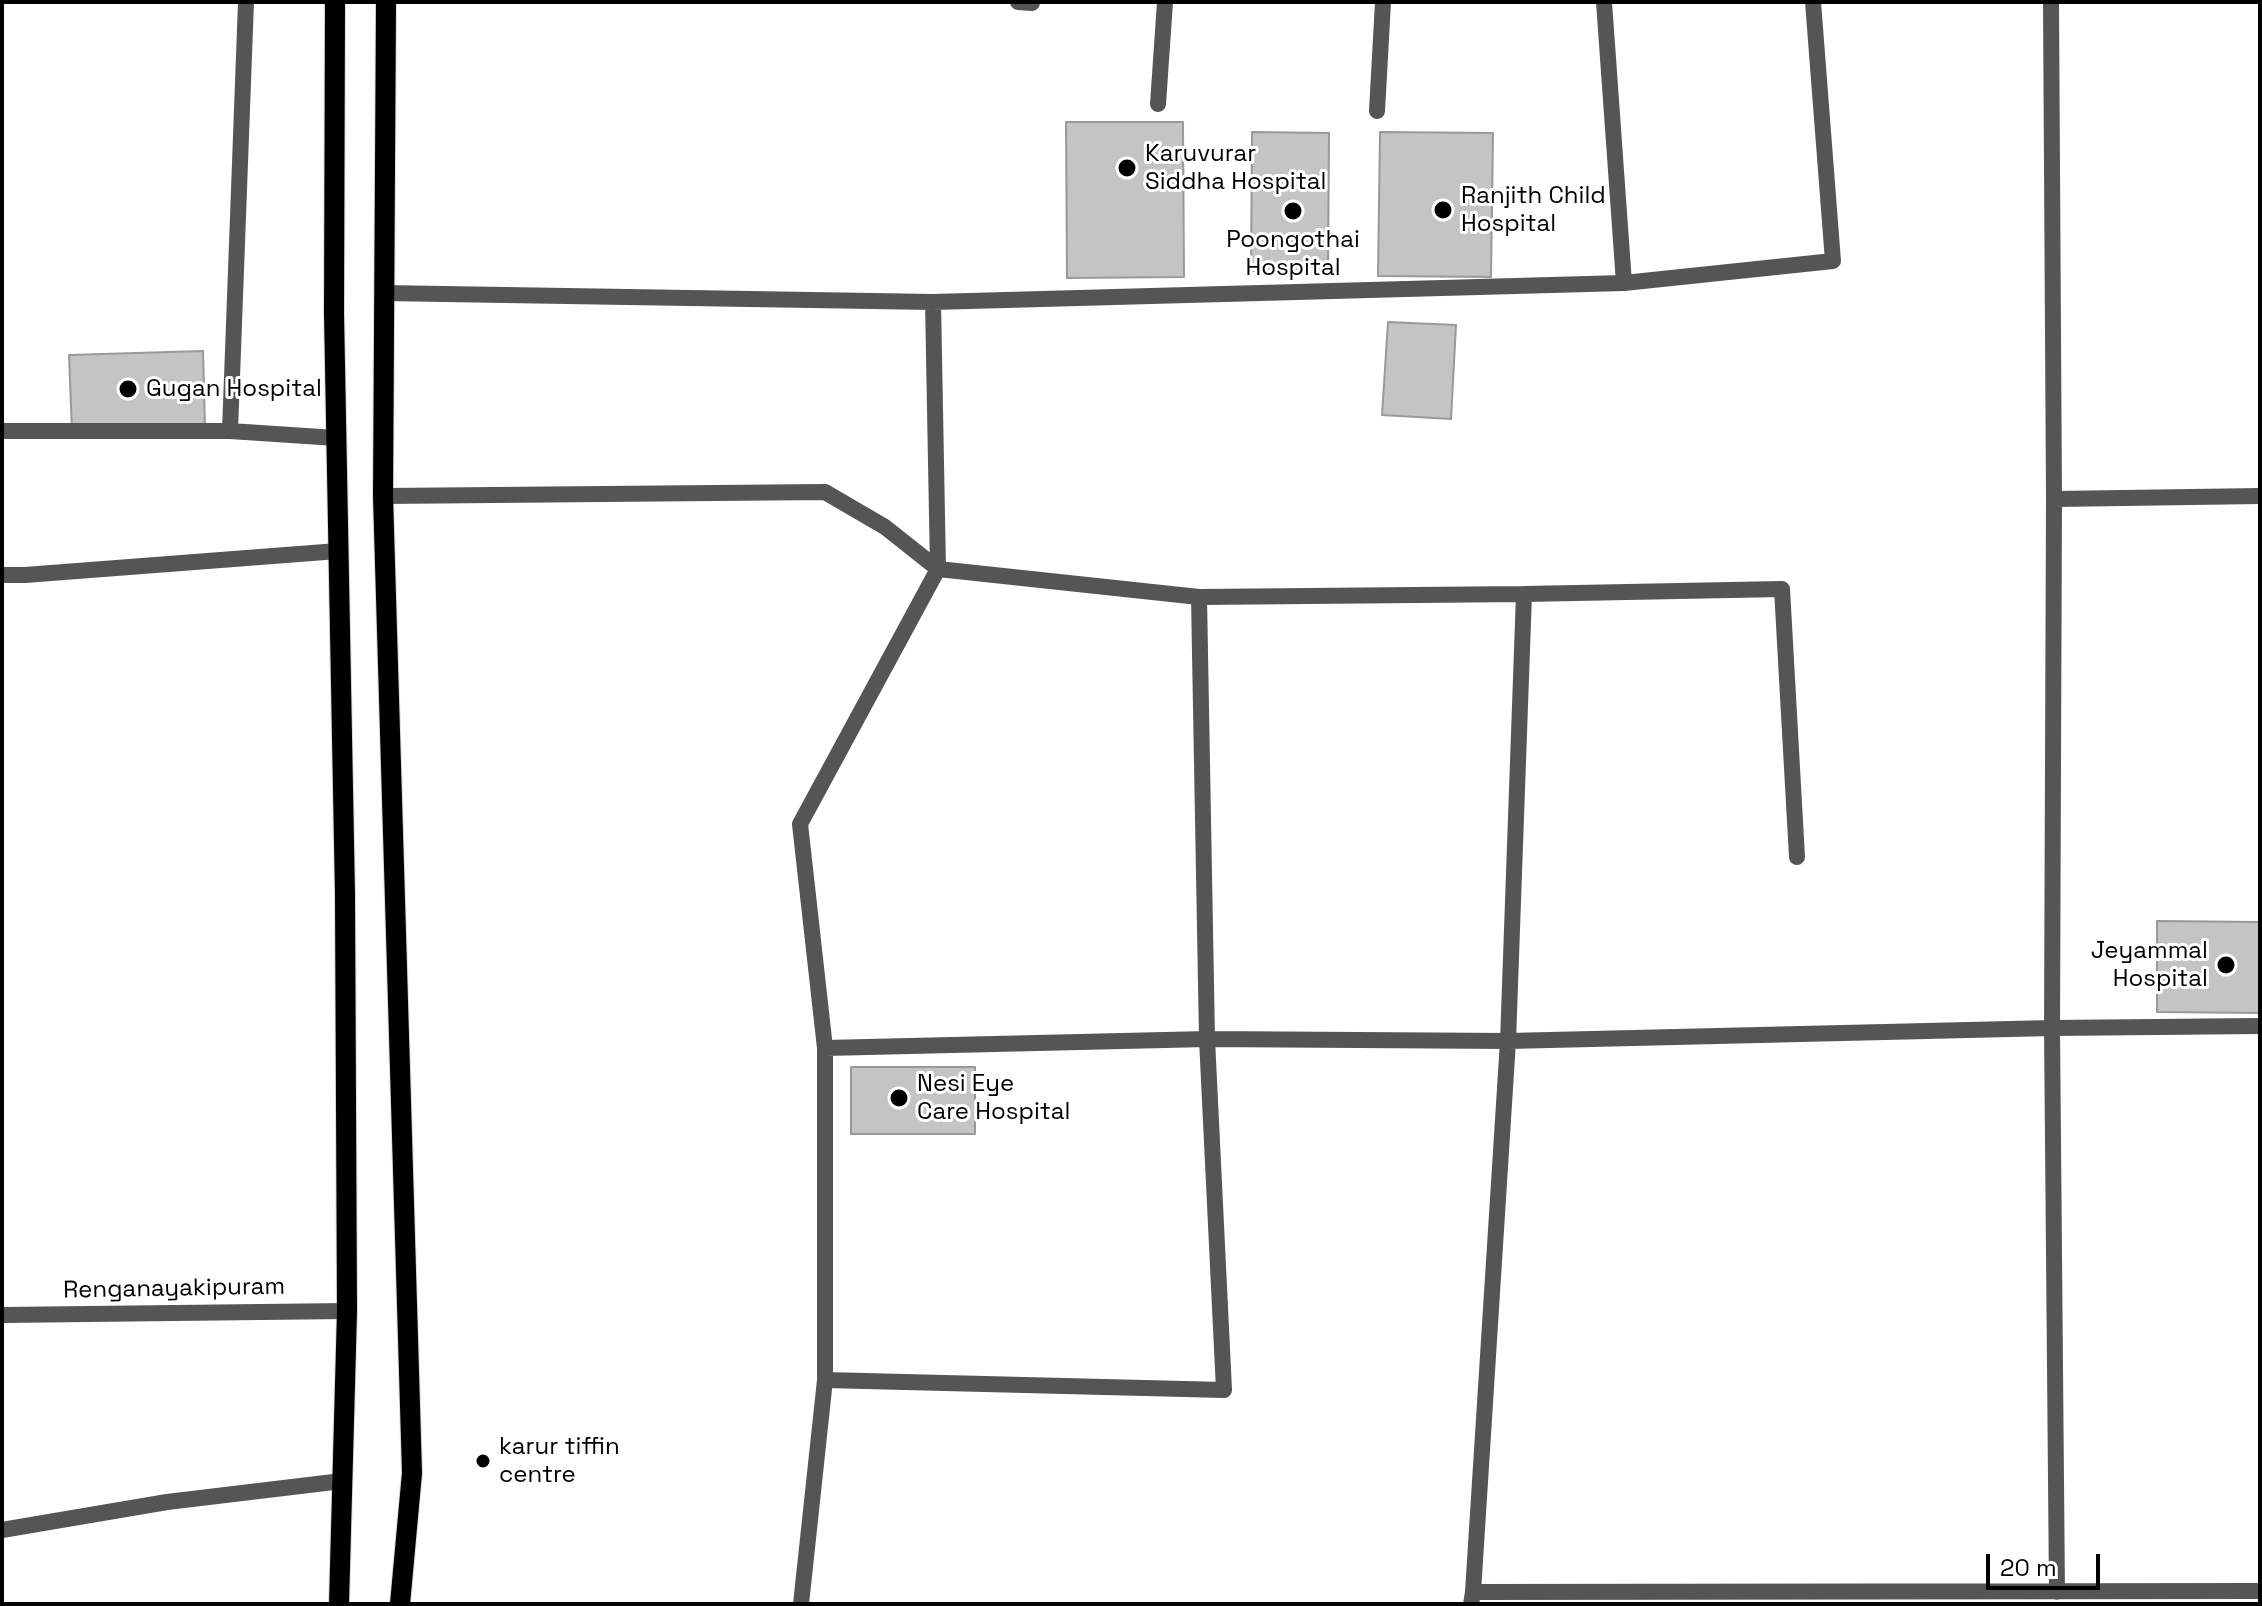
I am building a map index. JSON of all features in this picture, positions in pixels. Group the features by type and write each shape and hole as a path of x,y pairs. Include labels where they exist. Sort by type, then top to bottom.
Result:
{"main road":[{"path":"335,2 336,438 345,895 347,1311 339,1604"},
{"path":"386,2 383,496 412,1473 400,1604"}],"street":[{"path":"230,431 246,2"},
{"path":"1018,2 1032,3"},
{"path":"1158,104 1165,2"},
{"path":"1377,111 1383,2"},
{"path":"1604,2 1624,283"},
{"path":"383,293 933,302 1624,283 1833,261 1813,2"},
{"path":"2051,2 2054,499 2052,1028 2057,1592"},
{"path":"801,1604 825,1380 825,1048 800,824 938,569 933,302"},
{"path":"2,431 230,431 336,438"},
{"path":"383,496 825,492 885,527 938,569 1199,597 1782,589 1797,857"},
{"path":"2054,499 2260,496"},
{"path":"2,575 338,551"},
{"path":"1524,594 1508,1041 1472,1598 2260,1591"},
{"path":"825,1380 1224,1390 1207,1039 1199,597"},
{"path":"825,1048 1207,1039 1508,1041 2260,1026"},
{"name":"Renganayakipuram","path":"2,1315 347,1311"},
{"path":"2,1530 167,1502 342,1481"}],"building":[{"path":"1066,122 1183,122 1184,277 1067,278"},
{"path":"1252,132 1329,133 1328,272 1251,271"},
{"path":"1380,132 1493,133 1491,277 1378,276"},
{"path":"1388,322 1456,325 1451,419 1382,415"},
{"path":"203,351 205,427 72,431 69,355"},
{"path":"2157,921 2260,922 2260,1013 2157,1012"},
{"path":"851,1067 975,1067 975,1134 851,1134"}],"place":[{"name":"Karuvurar Siddha Hospital","path":"1127,168"},
{"name":"Ranjith Child Hospital","path":"1443,210"},
{"name":"Poongothai Hospital","path":"1293,211"},
{"name":"Gugan Hospital","path":"128,389"},
{"name":"Jeyammal Hospital","path":"2226,965"},
{"name":"Nesi Eye Care Hospital","path":"899,1098"},
{"name":"karur tiffin centre","path":"483,1461"}]}
